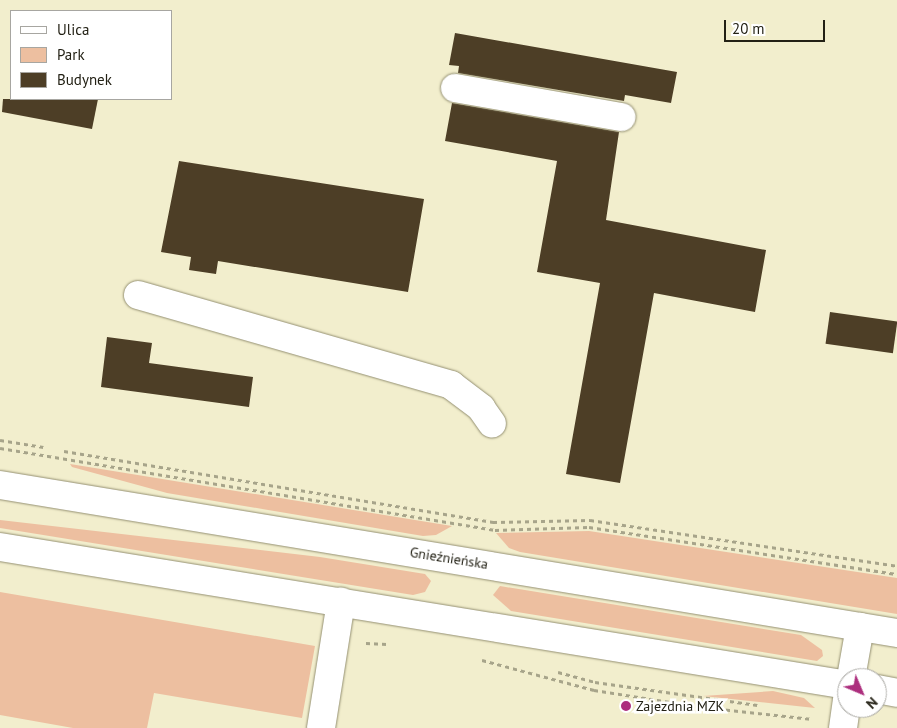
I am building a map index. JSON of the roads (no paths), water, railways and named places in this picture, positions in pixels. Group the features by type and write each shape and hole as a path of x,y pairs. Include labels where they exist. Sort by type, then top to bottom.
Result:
{"street":[{"path":"455,88 622,117"},
{"path":"138,295 451,385 481,408 492,424"},
{"name":"Gnieźnieńska","path":"0,485 897,633"},
{"path":"0,547 837,683"},
{"path":"321,728 341,602"},
{"path":"852,668 860,627"}],"place":[{"name":"Zajezdnia MZK","path":"626,706"}]}
